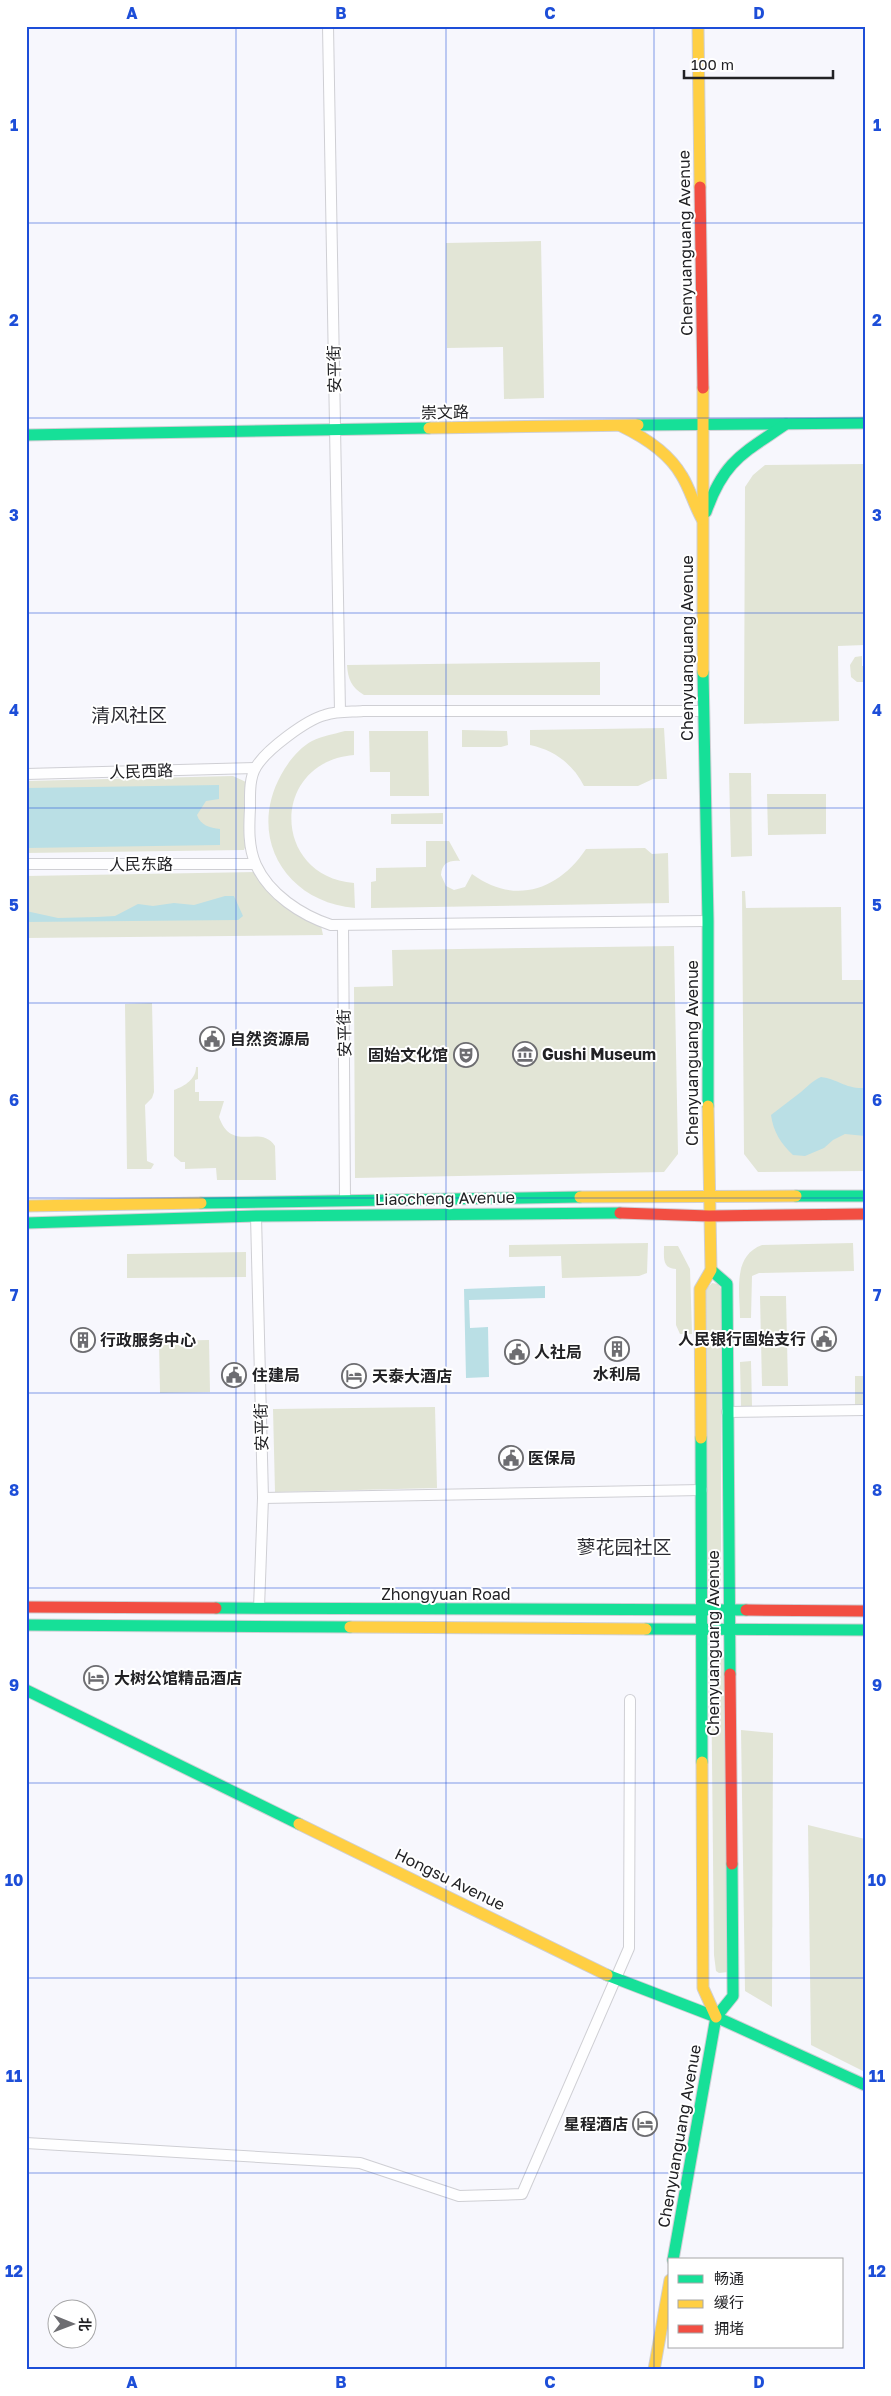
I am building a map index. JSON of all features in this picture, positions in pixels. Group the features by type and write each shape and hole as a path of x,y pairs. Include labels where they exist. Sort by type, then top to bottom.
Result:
{"main road":[{"name":"Chenyuanguang Avenue","path":"698,26 704,711 708,921 708,1198 711,1270 700,1289 703,1988 716,2017"},
{"name":"崇文路","path":"26,435 620,425 865,423"},
{"path":"703,520 709,500 730,466 742,452 786,424"},
{"path":"620,425 634,432 674,465 681,474 703,520"},
{"name":"Liaocheng Avenue","path":"26,1206 345,1199 865,1196"},
{"name":"Liaocheng Avenue","path":"26,1222 256,1216 501,1213 656,1213 709,1216 865,1214"},
{"name":"Chenyuanguang Avenue","path":"673,2258 716,2017 733,1996 728,1628 727,1284 711,1270"},
{"name":"Zhongyuan Road","path":"26,1607 865,1611"},
{"name":"Zhongyuan Road","path":"26,1624 865,1630"},
{"name":"Hongsu Avenue","path":"26,1690 614,1978 716,2017 865,2084"},
{"path":"654,2370 668,2291"}],"street":[{"name":"安平街","path":"328,26 340,712"},
{"path":"704,711 340,712 325,715 307,723 275,747 255,768 250,792 249,826 256,864 262,878 287,902 320,921 342,926 708,921"},
{"name":"人民西路","path":"26,774 255,768"},
{"name":"人民东路","path":"26,864 256,864"},
{"name":"安平街","path":"342,926 345,1199"},
{"name":"安平街","path":"256,1216 263,1498 259,1608"},
{"path":"727,1412 865,1410"},
{"path":"263,1498 702,1490"},
{"path":"26,2143 360,2163 459,2196 522,2194 614,1978 629,1948 630,1700"}],"shaded area":[{"path":"541,241 544,398 504,399 503,347 447,348 446,243"},
{"path":"865,464 865,645 838,646 839,721 744,724 745,487 753,475 765,465"},
{"path":"862,656 862,666 865,666 865,682 857,682 851,677 850,665 855,657"},
{"path":"600,662 600,695 364,695 351,682 347,665"},
{"path":"664,728 667,779 653,779 638,786 584,786 580,778 562,759 547,750 530,745 530,730"},
{"path":"462,730 507,731 508,745 501,747 462,747"},
{"path":"345,731 354,731 354,755 326,762 307,777 295,797 291,819 295,841 307,861 327,876 354,883 355,908 330,903 309,893 292,880 279,862 271,843 268,821 272,798 281,775 294,756 312,741"},
{"path":"369,731 428,731 429,796 390,796 390,772 370,772"},
{"path":"729,773 751,773 752,856 731,857"},
{"path":"233,776 246,782 246,845 244,850 26,853 26,781"},
{"path":"767,794 826,794 826,834 768,835"},
{"path":"443,813 443,824 391,824 391,814"},
{"path":"426,841 449,841 460,861 447,863 441,875 446,886 454,890 465,887 472,874 488,884 504,889 519,891 534,889 549,884 562,875 586,849 645,848 652,854 668,853 669,903 371,908 371,882 376,881 376,868 426,867"},
{"path":"260,872 263,878 320,921 323,935 26,938 26,876"},
{"path":"742,891 745,891 746,908 841,907 842,980 865,980 865,1171 758,1172 744,1154"},
{"path":"674,946 678,1154 664,1172 355,1178 354,987 393,986 392,950"},
{"path":"152,1003 154,1092 152,1098 145,1105 147,1161 154,1164 151,1169 127,1169 125,1004"},
{"path":"196,1067 198,1067 198,1079 195,1080 195,1092 199,1092 199,1101 224,1101 219,1117 231,1134 262,1137 269,1140 275,1146 276,1180 217,1180 216,1168 185,1169 185,1162 181,1162 174,1156 174,1090 189,1082 196,1071"},
{"path":"648,1243 647,1273 639,1276 562,1278 561,1256 509,1257 509,1245"},
{"path":"853,1243 854,1271 759,1273 752,1276 751,1318 740,1318 740,1276 746,1257 752,1250 762,1245"},
{"path":"664,1246 678,1246 690,1269 692,1334 680,1334 676,1325 676,1269 668,1267 666,1264"},
{"path":"246,1252 246,1277 127,1278 127,1254"},
{"path":"712,1283 718,1284 721,1289 721,1581 720,1589 715,1593 707,1589 706,1290"},
{"path":"760,1296 786,1296 788,1386 762,1386"},
{"path":"209,1340 210,1392 160,1393 159,1341"},
{"path":"751,1361 752,1407 741,1406 740,1362"},
{"path":"855,1376 865,1376 865,1405 855,1406"},
{"path":"435,1407 437,1488 275,1492 273,1409"},
{"path":"716,1655 724,1657 728,1972 719,1973 716,1971 714,1955 711,1661"},
{"path":"741,1730 773,1733 772,2007 745,1991"},
{"path":"808,1825 865,1839 865,2072 811,2045"}],"water":[{"path":"219,785 219,799 206,801 197,815 200,821 206,825 220,829 220,845 26,848 26,788"},
{"path":"225,896 234,896 243,916 238,920 26,922 26,911 58,918 115,916 138,904 153,906 174,903 194,905"},
{"path":"821,1077 852,1087 865,1088 865,1136 845,1134 833,1140 824,1148 805,1156 793,1155 778,1137 771,1115"},
{"path":"545,1286 545,1298 469,1300 470,1328 488,1327 489,1377 466,1378 464,1289"}],"traffic: fast":[{"path":"638,425 865,423"},
{"path":"706,512 720,480 737,459 786,424"},
{"path":"26,435 429,428"},
{"path":"703,672 708,921 708,1106"},
{"path":"796,1196 865,1196"},
{"path":"201,1203 580,1197"},
{"path":"26,1223 256,1216 620,1213"},
{"path":"711,1270 727,1284 730,1674"},
{"path":"701,1438 702,1762"},
{"path":"216,1608 746,1610"},
{"path":"26,1625 350,1627"},
{"path":"646,1629 865,1630"},
{"path":"26,1690 299,1824"},
{"path":"673,2258 716,2017 733,1996 732,1864"},
{"path":"607,1975 716,2017 865,2085"}],"traffic: slow":[{"path":"698,26 700,187"},
{"path":"703,388 703,672"},
{"path":"429,428 638,425"},
{"path":"621,426 647,441 663,453 677,468 702,519"},
{"path":"701,1438 700,1289 711,1270 708,1106"},
{"path":"580,1197 796,1196"},
{"path":"26,1206 201,1203"},
{"path":"350,1627 646,1629"},
{"path":"702,1762 703,1988 716,2017"},
{"path":"299,1824 607,1975"},
{"path":"654,2370 668,2291"}],"traffic: jam":[{"path":"700,187 703,388"},
{"path":"620,1213 709,1216 865,1214"},
{"path":"26,1607 216,1608"},
{"path":"746,1610 865,1611"},
{"path":"730,1674 732,1864"}],"place":[{"name":"自然资源局","path":"212,1039"},
{"name":"Gushi Museum","path":"525,1054"},
{"name":"固始文化馆","path":"466,1055"},
{"name":"人民银行固始支行","path":"824,1339"},
{"name":"行政服务中心","path":"83,1340"},
{"name":"水利局","path":"617,1349"},
{"name":"人社局","path":"517,1352"},
{"name":"住建局","path":"234,1375"},
{"name":"天泰大酒店","path":"354,1376"},
{"name":"医保局","path":"511,1458"},
{"name":"大树公馆精品酒店","path":"96,1678"},
{"name":"星程酒店","path":"645,2124"}],"district":[{"name":"清风社区","path":"129,714"},
{"name":"蓼花园社区","path":"624,1546"}]}
